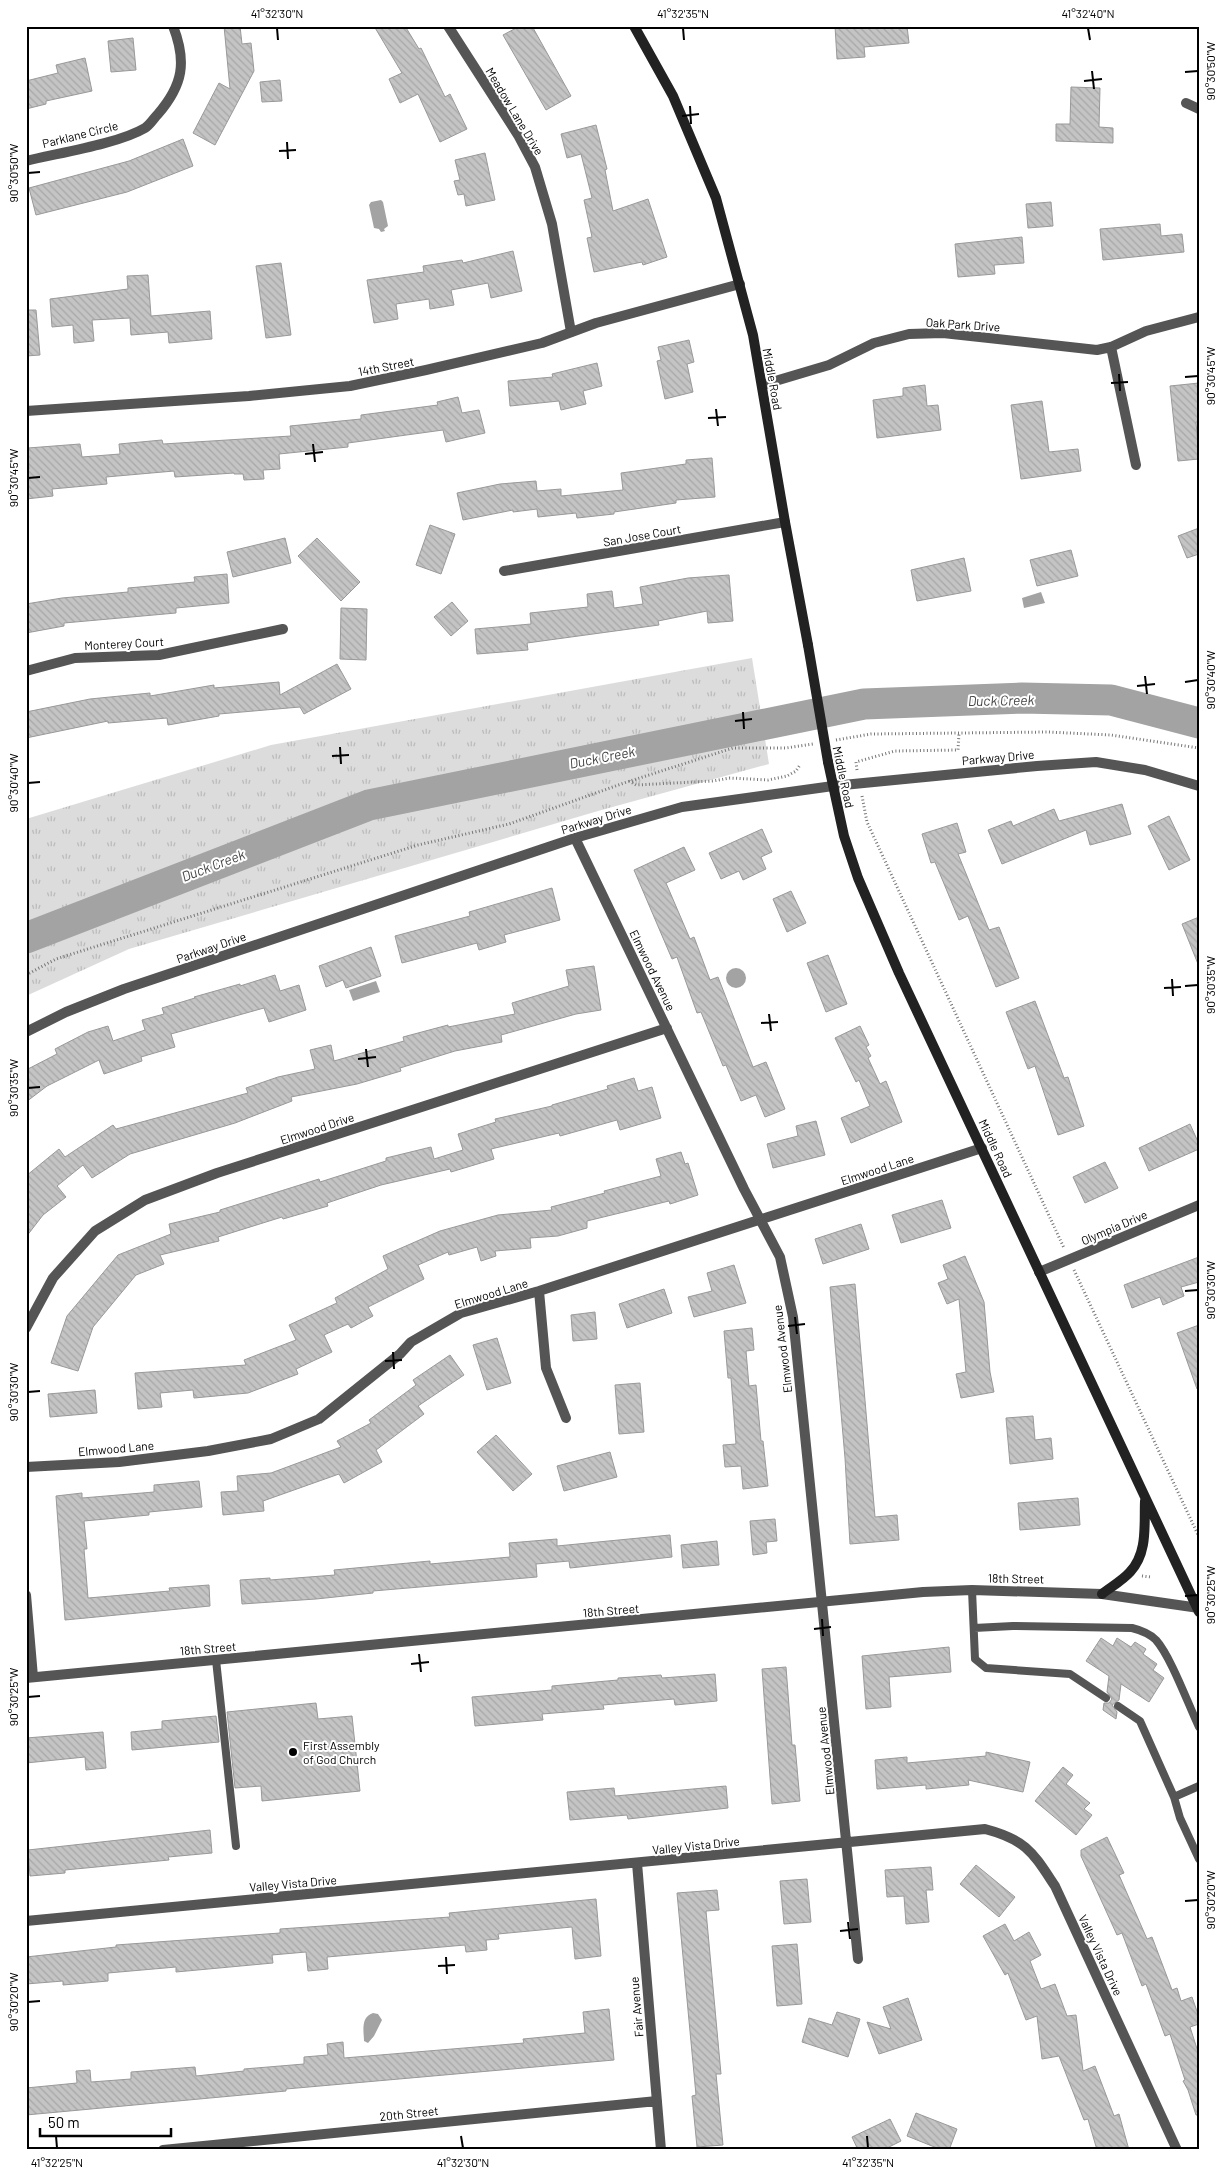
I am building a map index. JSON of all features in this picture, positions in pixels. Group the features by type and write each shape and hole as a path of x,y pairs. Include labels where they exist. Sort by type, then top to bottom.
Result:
{"main road":[{"name":"Middle Road","path":"634,26 673,96 716,198 740,284 753,335 784,522 808,644 828,762 844,836 858,878 899,973 1198,1609"},
{"name":"Middle Road","path":"1102,1594 1130,1572 1139,1558 1144,1546 1145,1497"}],"street":[{"name":"Parklane Circle","path":"26,160 113,140 146,128 168,102 182,70 180,44 173,26"},
{"name":"Meadow Lane Drive","path":"448,26 518,135 535,167 552,224 571,332"},
{"path":"1186,103 1199,109"},
{"name":"14th Street","path":"26,411 248,396 350,386 532,345 596,323 740,284"},
{"name":"Oak Park Drive","path":"762,385 829,365 874,343 909,334 943,333 1097,350 1111,347 1146,330 1199,317"},
{"path":"1111,347 1136,465"},
{"name":"San Jose Court","path":"504,572 784,522"},
{"name":"Monterey Court","path":"26,671 74,658 159,655 283,629"},
{"name":"Parkway Drive","path":"26,1032 66,1012 124,989 575,838 682,807 833,786 1096,762 1145,770 1199,786"},
{"name":"Elmwood Avenue","path":"575,838 744,1190 780,1257 793,1318 858,1960"},
{"name":"Elmwood Drive","path":"26,1328 53,1278 95,1231 145,1200 217,1173 667,1028"},
{"name":"Elmwood Lane","path":"26,1467 119,1462 271,1439 319,1419 400,1354 411,1342 461,1313 539,1291 982,1148"},
{"name":"Olympia Drive","path":"1039,1272 1199,1205"},
{"path":"539,1291 546,1368 566,1418"},
{"name":"18th Street","path":"30,1677 924,1592 972,1590 1102,1594 1198,1609"},
{"path":"26,1595 30,1677"},
{"name":"Valley Vista Drive","path":"26,1921 985,1829 1018,1840 1032,1851 1055,1886 1177,2150"},
{"name":"Fair Avenue","path":"637,1863 661,2150"},
{"name":"20th Street","path":"163,2150 657,2101"}],"lane":[{"path":"972,1590 975,1659 986,1668 1070,1674 1106,1698"},
{"path":"974,1628 1012,1626 1132,1628 1145,1632 1155,1640 1167,1659 1199,1727"},
{"path":"216,1660 236,1846"},
{"path":"1118,1706 1140,1721 1199,1859"},
{"path":"1174,1798 1199,1786"}],"path":[{"path":"835,740 871,734 1048,732 1111,735 1199,748"},
{"path":"856,767 856,762 895,751 958,750 959,733"},
{"path":"26,975 56,959 418,845 510,824 629,781 733,748 786,748 815,743"},
{"path":"629,781 636,784 713,781 730,778 768,780 787,776 796,771 800,765"},
{"path":"862,794 866,822 1064,1247"},
{"path":"1077,1277 1194,1531 1199,1537"},
{"path":"1141,1576 1151,1577"}],"green space":[{"path":"752,658 769,764 598,811 129,949 26,996 26,819 271,745"}],"shaded area":[{"path":"381,200 388,226 384,229 385,231 381,232 379,229 374,228 369,205 371,202"},
{"path":"1041,592 1045,603 1024,608 1022,598"},
{"path":"736,968 743,971 746,978 743,985 736,988 729,985 726,978 729,971"},
{"path":"376,981 380,992 353,1001 349,990"},
{"path":"373,2013 378,2014 382,2020 368,2043 364,2041 364,2022"}],"building":[{"path":"224,26 240,26 242,44 251,43 254,71 215,145 193,133 219,83 230,89"},
{"path":"374,26 405,26 419,49 421,48 445,97 450,94 467,129 440,142 418,94 400,103 389,79 402,73"},
{"path":"520,26 532,26 571,96 546,110 503,35"},
{"path":"835,26 907,26 909,43 864,47 865,57 837,59"},
{"path":"133,38 136,70 111,72 108,41"},
{"path":"85,58 92,91 46,101 46,104 26,109 26,81 58,73 56,65"},
{"path":"280,80 282,101 262,102 260,82"},
{"path":"1071,87 1100,88 1099,127 1113,128 1113,143 1056,141 1056,124 1070,124"},
{"path":"596,125 607,169 605,170 613,211 648,199 667,257 643,265 642,262 594,272 587,238 592,237 584,200 592,198 581,154 567,158 561,134"},
{"path":"183,139 193,166 127,192 36,215 29,188 129,161"},
{"path":"485,153 495,200 466,206 464,194 458,195 454,181 460,180 455,160"},
{"path":"1051,202 1053,226 1028,228 1026,204"},
{"path":"1160,224 1161,236 1182,234 1184,252 1103,260 1100,229"},
{"path":"1022,237 1024,263 994,265 995,274 958,277 955,244"},
{"path":"513,251 522,291 491,298 488,283 451,290 454,305 430,309 429,299 396,304 398,319 374,323 367,280 424,272 423,266 462,260 463,263"},
{"path":"281,263 291,335 266,338 256,266"},
{"path":"148,275 151,316 210,311 212,339 169,343 168,332 131,335 130,318 92,320 94,341 74,343 73,325 52,327 50,299 128,289 127,276"},
{"path":"26,310 36,310 40,355 26,356"},
{"path":"689,340 694,362 687,364 693,392 665,399 657,361 661,360 658,347"},
{"path":"597,363 602,386 583,391 586,404 561,410 559,401 510,406 508,381 553,377 552,374"},
{"path":"1199,383 1199,422 1196,422 1199,459 1178,461 1170,386"},
{"path":"925,385 927,406 938,405 941,430 877,438 873,400 903,396 903,388"},
{"path":"458,397 462,413 479,410 485,433 446,442 443,430 348,443 348,447 279,454 280,469 263,470 264,479 244,480 243,474 234,473 175,477 174,471 106,477 107,484 52,489 53,496 26,499 26,469 29,469 28,448 80,444 82,457 120,454 119,444 162,440 163,444 291,436 290,426 361,419 361,415 438,405 437,402"},
{"path":"1042,401 1049,452 1078,449 1081,471 1021,479 1011,405"},
{"path":"712,458 715,497 676,500 676,503 614,512 614,514 577,518 576,513 538,517 537,509 513,512 513,510 463,520 457,493 500,484 536,481 537,491 561,489 561,496 623,490 621,473 686,464 686,460"},
{"path":"430,525 455,534 441,574 416,565"},
{"path":"1199,528 1199,554 1187,558 1178,536"},
{"path":"285,538 291,563 233,577 227,552"},
{"path":"317,538 360,582 341,601 298,556"},
{"path":"1071,550 1078,576 1037,586 1030,560"},
{"path":"964,558 971,591 917,601 911,570"},
{"path":"227,574 229,603 176,608 176,613 64,623 64,626 26,633 26,604 62,598 128,592 128,588 195,582 194,577"},
{"path":"729,575 733,621 708,623 707,611 658,621 659,625 527,643 528,650 477,654 475,629 531,624 530,613 588,607 587,594 612,591 614,608 643,604 640,587 688,578"},
{"path":"452,602 468,621 451,636 434,617"},
{"path":"341,608 367,609 366,660 340,659"},
{"path":"337,664 351,689 304,714 300,707 219,714 219,716 168,725 167,718 108,723 108,721 26,738 26,712 90,699 150,693 150,696 214,685 214,688 279,682 280,695"},
{"path":"1122,804 1131,834 1090,845 1086,830 1002,864 988,830 1011,821 1013,826 1054,809 1059,821"},
{"path":"1169,816 1190,860 1169,870 1148,826"},
{"path":"957,823 966,852 958,854 989,930 999,927 1019,978 996,987 968,916 959,920 935,862 931,863 922,834"},
{"path":"762,829 772,852 761,857 766,869 743,880 739,871 721,879 709,853"},
{"path":"684,847 695,870 666,883 690,939 694,937 710,980 718,977 753,1067 766,1062 785,1109 765,1117 756,1095 741,1101 726,1065 723,1066 701,1012 697,1013 677,957 672,959 634,870"},
{"path":"552,888 560,920 504,935 506,942 479,950 477,943 402,963 395,936 470,916 469,912"},
{"path":"791,891 806,923 787,932 773,899"},
{"path":"1199,917 1199,964 1198,964 1182,924"},
{"path":"371,947 381,976 346,988 343,980 326,987 319,966"},
{"path":"828,955 847,1004 826,1012 807,963"},
{"path":"594,966 601,1010 576,1014 501,1035 502,1042 455,1051 400,1068 401,1071 357,1084 291,1097 292,1101 235,1123 130,1154 92,1178 83,1165 57,1186 66,1197 43,1215 26,1237 26,1176 59,1149 65,1157 113,1125 116,1129 248,1093 246,1088 278,1077 315,1069 310,1050 331,1045 334,1061 404,1041 403,1037 448,1025 448,1027 515,1014 512,1003 569,986 566,970"},
{"path":"275,975 280,991 299,985 306,1010 269,1022 264,1008 171,1034 175,1047 141,1057 142,1061 104,1074 99,1060 47,1086 26,1102 26,1070 57,1054 55,1049 88,1032 108,1026 113,1041 145,1030 142,1020 164,1014 162,1008 194,997"},
{"path":"1035,1001 1064,1078 1068,1077 1084,1126 1058,1135 1035,1066 1028,1069 1006,1012"},
{"path":"860,1026 869,1045 866,1047 871,1056 868,1058 880,1084 886,1081 902,1122 851,1143 841,1118 870,1106 859,1080 856,1082 835,1038"},
{"path":"634,1078 638,1091 652,1087 661,1118 620,1130 617,1120 560,1136 559,1133 491,1149 494,1159 451,1172 450,1169 381,1185 327,1203 328,1206 283,1219 282,1217 218,1237 219,1241 160,1255 164,1264 136,1275 93,1327 78,1371 51,1363 67,1316 118,1255 171,1234 169,1224 220,1212 220,1210 319,1179 320,1182 386,1161 386,1158 431,1147 434,1159 463,1150 458,1134 496,1122 495,1119 552,1106 608,1089 607,1086"},
{"path":"816,1121 825,1155 773,1168 767,1144 798,1136 796,1126"},
{"path":"1190,1124 1199,1144 1199,1149 1149,1171 1139,1148"},
{"path":"681,1152 685,1164 688,1163 698,1195 670,1204 669,1201 587,1221 587,1228 558,1236 530,1238 531,1248 495,1251 496,1256 481,1261 477,1247 449,1255 448,1252 418,1265 424,1279 368,1307 373,1316 351,1328 348,1324 324,1335 332,1352 296,1369 298,1374 248,1393 194,1398 193,1390 160,1393 162,1407 138,1409 135,1373 246,1365 244,1360 296,1340 289,1325 337,1303 335,1298 388,1269 383,1256 440,1231 498,1215 552,1210 551,1207 661,1176 656,1159"},
{"path":"1105,1162 1118,1188 1085,1203 1073,1177"},
{"path":"942,1200 951,1228 901,1243 892,1215"},
{"path":"861,1224 869,1249 823,1264 815,1239"},
{"path":"965,1256 984,1302 990,1372 994,1392 961,1398 956,1374 966,1372 959,1299 947,1304 938,1283 948,1279 943,1265"},
{"path":"1199,1257 1199,1282 1181,1287 1184,1296 1163,1305 1160,1297 1132,1308 1124,1285"},
{"path":"734,1265 746,1303 694,1317 688,1297 712,1291 707,1273"},
{"path":"855,1284 875,1517 897,1515 899,1540 850,1544 845,1458 830,1287"},
{"path":"664,1289 672,1313 627,1328 619,1304"},
{"path":"595,1312 597,1339 573,1341 571,1315"},
{"path":"1199,1325 1199,1389 1197,1389 1177,1333"},
{"path":"752,1328 754,1350 746,1351 749,1386 756,1385 761,1441 763,1441 768,1486 743,1489 741,1466 725,1467 723,1445 736,1444 731,1378 728,1378 724,1331"},
{"path":"497,1338 511,1383 487,1390 473,1345"},
{"path":"450,1355 464,1375 418,1406 424,1414 376,1450 382,1462 344,1483 339,1474 263,1501 264,1511 223,1515 221,1492 238,1491 237,1476 271,1473 341,1447 337,1441 371,1423 369,1420 416,1385 413,1380"},
{"path":"640,1383 644,1432 619,1434 615,1385"},
{"path":"95,1390 97,1413 50,1417 48,1394"},
{"path":"1033,1416 1035,1440 1051,1438 1053,1459 1010,1464 1006,1418"},
{"path":"496,1435 532,1474 513,1491 477,1452"},
{"path":"610,1452 617,1477 564,1491 557,1466"},
{"path":"199,1481 202,1507 149,1512 149,1515 84,1521 87,1549 84,1549 88,1598 170,1591 169,1588 209,1585 210,1606 65,1620 56,1496 82,1493 82,1498 154,1492 154,1485"},
{"path":"1078,1498 1080,1525 1020,1530 1018,1503"},
{"path":"775,1519 777,1541 766,1542 767,1553 753,1555 750,1521"},
{"path":"670,1535 672,1557 570,1568 569,1561 536,1564 537,1577 373,1591 373,1593 316,1599 242,1604 240,1580 270,1578 270,1580 335,1575 334,1570 430,1561 430,1564 510,1557 509,1543 557,1539 557,1546"},
{"path":"717,1541 719,1565 683,1568 681,1545"},
{"path":"1101,1638 1113,1646 1117,1638 1131,1647 1135,1642 1146,1649 1143,1654 1157,1664 1153,1670 1164,1678 1149,1702 1121,1684 1119,1700 1112,1705 1117,1712 1116,1719 1103,1710 1104,1703 1109,1703 1112,1699 1107,1692 1109,1676 1086,1661"},
{"path":"949,1647 951,1672 889,1677 891,1707 866,1709 862,1656"},
{"path":"786,1667 792,1745 795,1745 800,1801 772,1804 762,1669"},
{"path":"715,1674 717,1701 675,1705 674,1699 603,1705 604,1709 542,1714 543,1720 475,1726 472,1697 552,1690 552,1686 618,1680 618,1678 661,1675 662,1678"},
{"name":"First Assembly of God Church","path":"316,1703 318,1719 352,1716 360,1791 262,1801 261,1786 235,1788 227,1712"},
{"path":"216,1716 219,1742 132,1750 131,1732 162,1729 162,1721"},
{"path":"103,1732 106,1768 86,1770 85,1757 26,1763 26,1738"},
{"path":"986,1752 1030,1762 1023,1792 968,1780 969,1785 926,1789 926,1785 877,1789 875,1760 907,1757 907,1763 986,1756"},
{"path":"1063,1767 1073,1775 1066,1784 1090,1803 1084,1809 1092,1815 1076,1835 1035,1801"},
{"path":"726,1786 728,1808 628,1819 627,1815 570,1820 567,1792 614,1788 615,1796"},
{"path":"210,1830 212,1853 168,1857 169,1860 65,1870 65,1873 30,1876 28,1850"},
{"path":"1107,1837 1124,1873 1119,1875 1147,1939 1152,1937 1172,1990 1177,1988 1181,2001 1192,1997 1199,2017 1199,2024 1190,2027 1199,2055 1199,2115 1196,2115 1183,2081 1185,2080 1170,2034 1165,2036 1146,1984 1142,1986 1122,1933 1117,1935 1081,1856 1081,1850"},
{"path":"976,1865 1015,1897 999,1917 960,1884"},
{"path":"931,1867 933,1890 926,1890 929,1922 906,1924 904,1896 887,1897 885,1870"},
{"path":"807,1879 811,1922 784,1924 780,1881"},
{"path":"717,1890 719,1910 706,1911 721,2074 716,2074 723,2145 697,2147 692,2096 696,2095 677,1893"},
{"path":"596,1899 601,1956 575,1959 572,1927 498,1934 499,1939 486,1940 487,1950 466,1952 465,1945 327,1957 328,1969 308,1971 306,1952 272,1955 273,1963 176,1972 176,1967 108,1973 108,1981 63,1985 63,1981 26,1984 26,1957 116,1947 116,1945 280,1933 280,1929 450,1917 449,1913"},
{"path":"1005,1924 1014,1941 1029,1932 1041,1955 1030,1961 1041,1989 1055,1984 1067,2016 1076,2015 1083,2071 1095,2066 1114,2116 1119,2114 1129,2150 1097,2150 1088,2119 1084,2120 1059,2056 1042,2059 1037,2016 1026,2020 1008,1973 1005,1975 983,1936"},
{"path":"797,1944 802,2004 777,2006 772,1946"},
{"path":"908,1998 922,2040 879,2054 867,2022 891,2029 883,2007"},
{"path":"609,2009 614,2060 286,2089 286,2091 26,2115 26,2088 77,2083 76,2071 90,2070 91,2082 131,2079 131,2072 195,2067 196,2076 244,2071 244,2069 304,2064 304,2057 328,2055 327,2044 343,2042 344,2058 524,2043 523,2039 585,2033 583,2012"},
{"path":"837,2012 860,2019 848,2057 802,2042 809,2018 832,2025"},
{"path":"916,2113 957,2129 949,2150 942,2150 907,2136"},
{"path":"890,2119 901,2141 883,2150 858,2150 852,2137"}],"waterway":[{"name":"Duck Creek","path":"26,938 369,805 864,704 1022,698 1111,700 1199,723"}],"place":[{"name":"First Assembly of God Church","path":"293,1752"}]}
